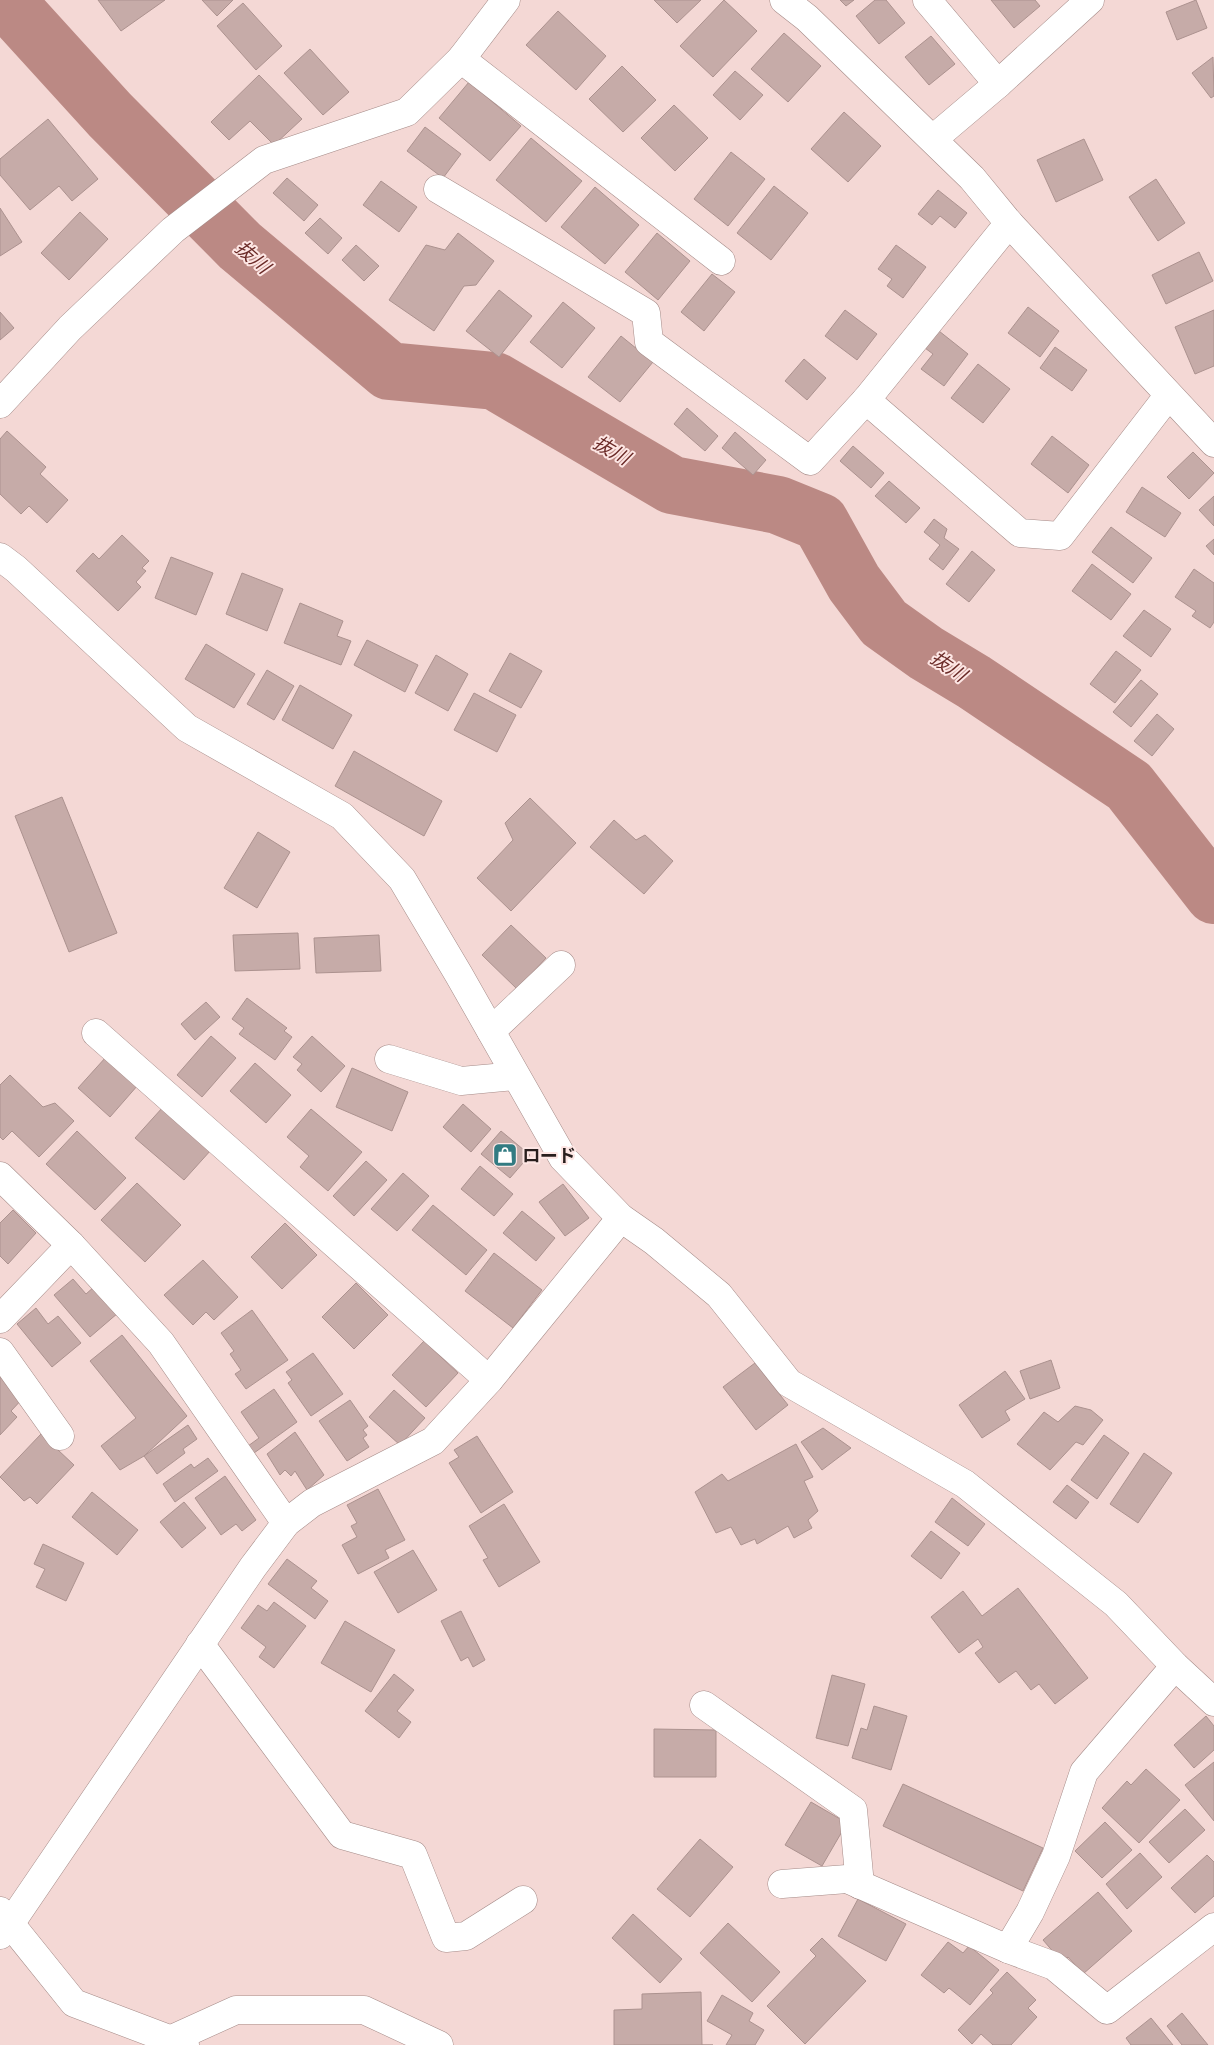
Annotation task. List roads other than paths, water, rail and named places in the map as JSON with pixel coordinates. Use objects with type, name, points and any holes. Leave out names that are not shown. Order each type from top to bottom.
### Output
[{"type":"street","points":[[0,404],[70,328],[173,230],[264,160],[407,112],[461,59],[506,0]]},
{"type":"street","points":[[784,0],[807,18],[972,178],[1010,223],[1168,396],[1214,443]]},
{"type":"street","points":[[928,0],[998,84]]},
{"type":"street","points":[[933,139],[998,84],[1090,0]]},
{"type":"street","points":[[461,59],[721,261]]},
{"type":"street","points":[[438,189],[646,313],[649,342],[810,461],[866,400],[1010,223]]},
{"type":"street","points":[[866,400],[1020,532],[1060,536],[1168,396]]},
{"type":"street","points":[[0,557],[187,728],[342,816],[402,879],[563,1158],[621,1218],[654,1241],[718,1295],[789,1383],[964,1484],[1116,1604],[1175,1666],[1214,1702]]},
{"type":"street","points":[[491,1032],[561,965]]},
{"type":"street","points":[[96,1033],[489,1380]]},
{"type":"street","points":[[389,1059],[461,1081],[515,1076]]},
{"type":"street","points":[[0,1176],[71,1245],[161,1343],[286,1523]]},
{"type":"street","points":[[439,2045],[364,2010],[236,2010],[178,2042],[74,2003],[3,1924],[253,1567],[286,1523],[312,1503],[434,1441],[489,1380],[621,1218]]},
{"type":"street","points":[[0,1319],[71,1245]]},
{"type":"street","points":[[0,1352],[60,1436]]},
{"type":"street","points":[[200,1644],[342,1835],[413,1855],[446,1938],[466,1936],[523,1900]]},
{"type":"street","points":[[1008,1948],[1030,1912],[1056,1856],[1084,1772],[1175,1666]]},
{"type":"street","points":[[704,1705],[853,1810],[860,1885]]},
{"type":"street","points":[[782,1884],[847,1879],[1054,1966],[1107,2010],[1214,1927]]},
{"type":"waterway","name":"抜川","points":[[8,0],[9,4],[110,115],[240,246],[389,371],[495,381],[672,485],[778,505],[820,522],[854,583],[884,623],[926,653],[974,682],[1129,786],[1214,895]]},
{"type":"place","name":"ロード","points":[[505,1155]]}]
